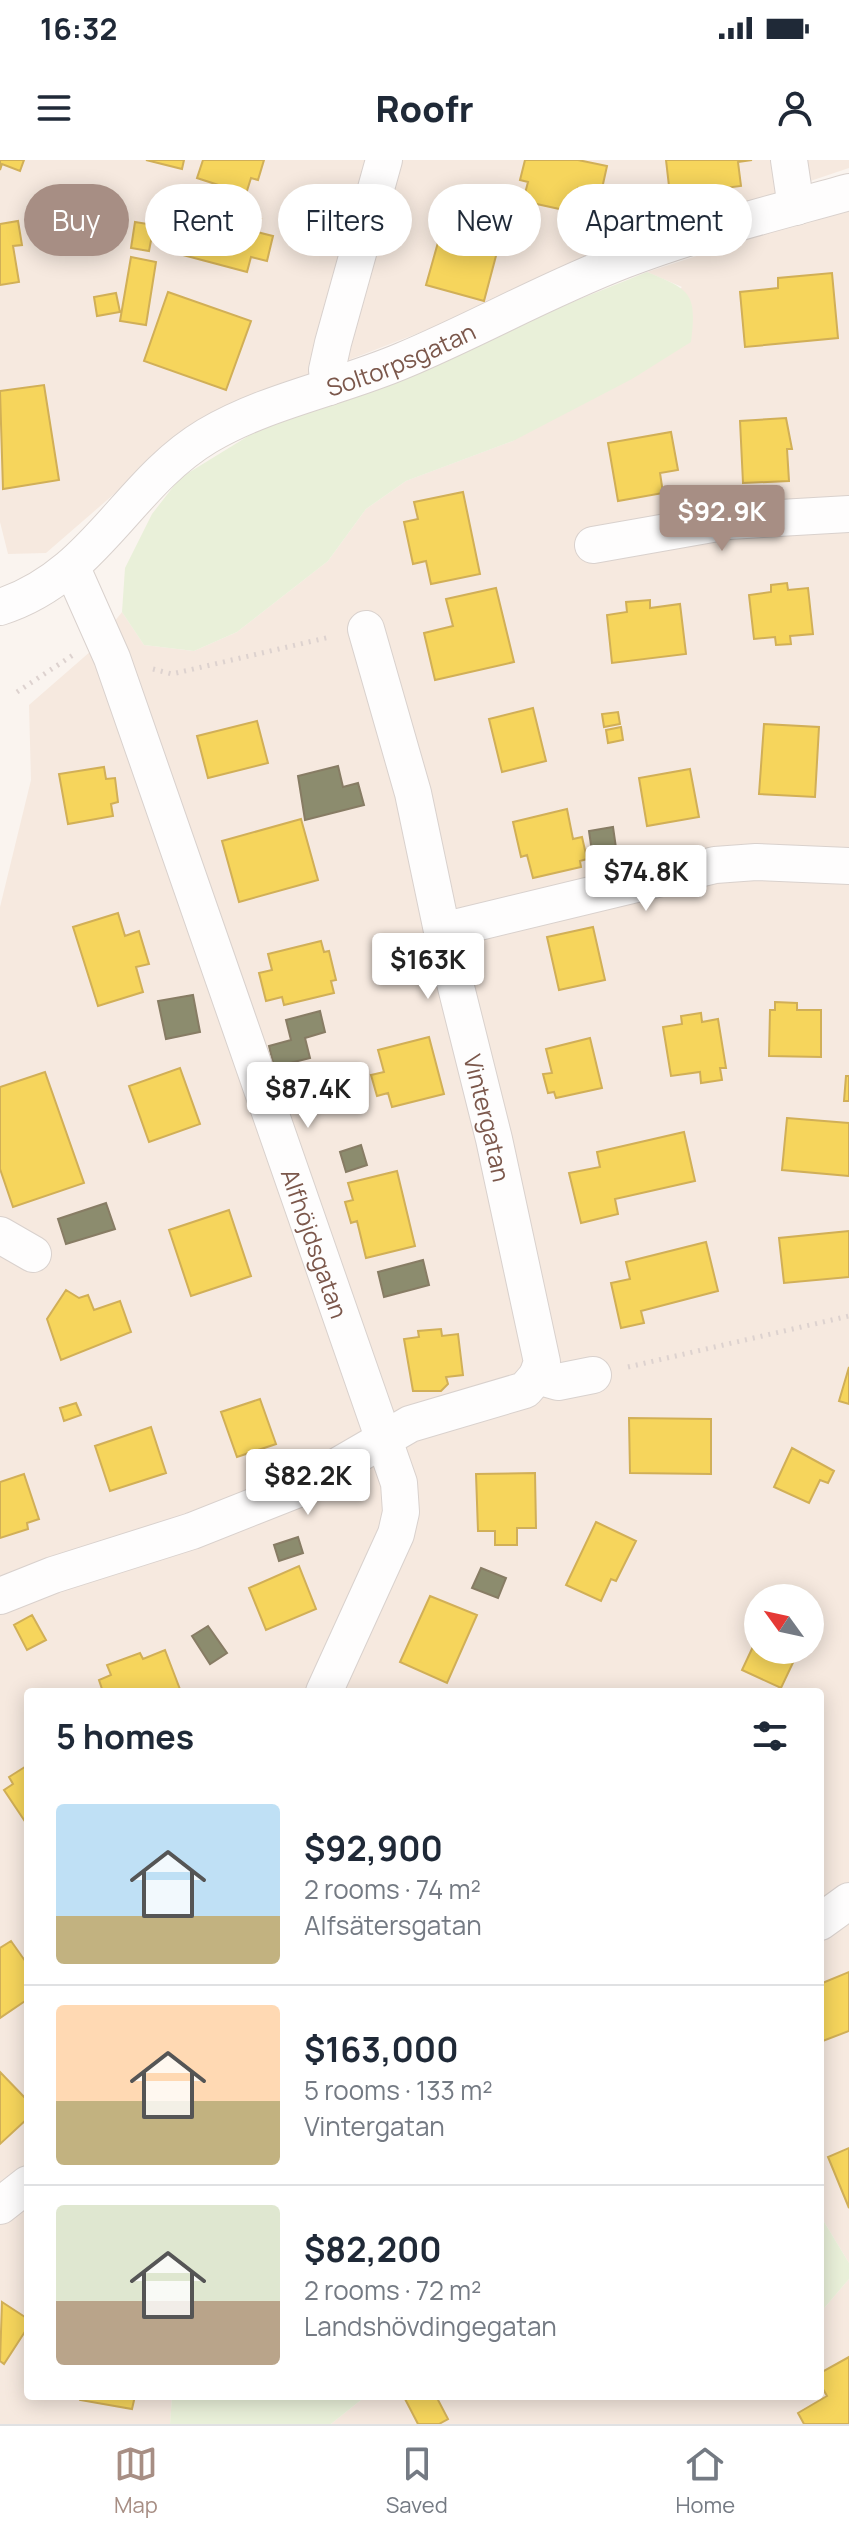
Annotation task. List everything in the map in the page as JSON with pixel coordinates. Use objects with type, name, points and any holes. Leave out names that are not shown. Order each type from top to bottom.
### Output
[{"type":"street","points":[[329,387],[327,370],[333,343],[384,160]]},
{"type":"street","points":[[789,160],[796,207]]},
{"type":"street","name":"Soltorpsgatan","points":[[0,607],[29,598],[72,568],[186,449],[245,415],[402,361],[621,261],[849,192]]},
{"type":"street","points":[[593,545],[729,521],[849,514]]},
{"type":"street","name":"Alfhöjdsgatan","points":[[72,568],[106,646],[399,1483],[401,1512],[396,1534],[326,1688]]},
{"type":"street","name":"Vintergatan","points":[[366,629],[413,793],[442,931],[526,1279],[542,1362],[537,1376]]},
{"type":"street","points":[[442,931],[715,865],[756,862],[849,866]]},
{"type":"street","points":[[0,1235],[33,1254]]},
{"type":"street","points":[[0,1596],[53,1575],[192,1531],[298,1489],[410,1424],[525,1390],[537,1376],[558,1382],[593,1375]]},
{"type":"street","points":[[824,1919],[849,1901]]},
{"type":"street","points":[[0,2206],[24,2187]]},
{"type":"path","points":[[17,692],[86,647],[106,646],[172,674],[366,629]]},
{"type":"path","points":[[593,1375],[849,1316]]},
{"type":"shaded area","points":[[0,160],[849,160],[849,168],[752,201],[752,184],[557,184],[557,256],[590,256],[499,302],[206,415],[172,438],[143,469],[46,553],[8,554],[0,522]]},
{"type":"shaded area","points":[[849,207],[849,2263],[824,2222],[824,1688],[24,1688],[24,2400],[172,2400],[170,2424],[0,2424],[0,907],[31,780],[29,705],[91,651],[122,612],[144,645],[194,651],[237,632],[328,561],[366,509],[406,481],[513,441],[682,287],[647,272],[697,256],[752,256],[752,238]]},
{"type":"shaded area","points":[[849,2279],[849,2424],[331,2424],[361,2400],[824,2400],[824,2308]]},
{"type":"green space","points":[[647,272],[688,295],[693,313],[691,342],[632,379],[513,441],[406,481],[366,509],[328,561],[237,632],[194,651],[144,645],[122,612],[125,568],[152,514],[180,478],[263,427]]},
{"type":"green space","points":[[824,2222],[849,2263],[849,2279],[824,2308]]},
{"type":"green space","points":[[172,2400],[361,2400],[331,2424],[170,2424]]},
{"type":"building: Homes","points":[[0,160],[24,160],[20,171],[2,164],[0,170]]},
{"type":"building: Homes","points":[[146,160],[184,160],[182,169]]},
{"type":"building: Homes","points":[[203,160],[264,160],[258,180],[251,178],[249,184],[215,184],[197,178]]},
{"type":"building: Homes","points":[[525,160],[578,160],[607,166],[603,184],[557,184],[557,208],[541,205],[541,184],[527,184],[520,180]]},
{"type":"building: Homes","points":[[666,160],[752,160],[738,162],[741,184],[669,184]]},
{"type":"building: Homes","points":[[18,221],[22,245],[13,246],[19,282],[0,285],[0,224]]},
{"type":"building: Homes","points":[[135,222],[145,224],[145,250],[131,248]]},
{"type":"building: Homes","points":[[262,233],[273,236],[267,261],[251,257],[247,272],[187,256],[262,256]]},
{"type":"building: Homes","points":[[434,256],[496,256],[484,301],[426,285]]},
{"type":"building: Homes","points":[[131,257],[156,262],[146,325],[120,321]]},
{"type":"building: Homes","points":[[832,273],[838,338],[745,347],[740,292],[778,288],[778,278]]},
{"type":"building: Homes","points":[[168,292],[251,321],[226,390],[144,361]]},
{"type":"building: Homes","points":[[116,293],[120,312],[97,316],[94,297]]},
{"type":"building: Homes","points":[[44,385],[59,480],[3,489],[0,391]]},
{"type":"building: Homes","points":[[786,418],[792,449],[787,449],[789,481],[743,483],[740,421]]},
{"type":"building: Homes","points":[[671,432],[678,470],[660,473],[663,493],[618,501],[608,443]]},
{"type":"building: Homes","points":[[463,492],[480,574],[431,584],[426,561],[413,564],[404,522],[418,519],[414,502]]},
{"type":"building: Homes","points":[[787,583],[788,590],[808,588],[813,634],[790,636],[791,644],[776,645],[775,637],[754,639],[749,595],[771,592],[771,585]]},
{"type":"building: Homes","points":[[496,588],[514,662],[435,680],[424,633],[453,626],[446,599]]},
{"type":"building: Homes","points":[[650,600],[650,608],[680,604],[686,654],[612,663],[607,615],[627,612],[626,602]]},
{"type":"building: Homes","points":[[533,708],[546,761],[502,772],[489,719]]},
{"type":"building: Homes","points":[[618,712],[620,724],[604,727],[602,714]]},
{"type":"building: Homes","points":[[257,721],[268,763],[208,778],[197,736]]},
{"type":"building: Homes","points":[[764,724],[819,727],[815,797],[759,794]]},
{"type":"building: Homes","points":[[621,727],[623,740],[608,743],[606,730]]},
{"type":"building: Homes","points":[[104,767],[106,779],[115,778],[118,802],[111,804],[113,816],[68,824],[59,774]]},
{"type":"building: Homes","points":[[690,769],[699,817],[647,826],[639,778]]},
{"type":"building: Homes","points":[[567,809],[573,839],[582,837],[587,859],[580,861],[581,867],[533,878],[527,855],[521,857],[513,822]]},
{"type":"building: Homes","points":[[301,819],[318,880],[239,902],[222,841]]},
{"type":"building: Homes","points":[[118,913],[125,936],[139,931],[149,964],[136,967],[143,992],[98,1006],[73,927]]},
{"type":"building: Homes","points":[[593,927],[605,980],[559,990],[547,937]]},
{"type":"building: Homes","points":[[321,941],[324,952],[329,951],[336,980],[331,981],[334,993],[284,1005],[282,997],[266,1001],[259,973],[272,970],[268,954]]},
{"type":"building: Homes","points":[[775,1002],[797,1003],[797,1010],[821,1010],[821,1057],[769,1056],[770,1010],[775,1010]]},
{"type":"building: Homes","points":[[701,1013],[702,1022],[718,1019],[726,1068],[720,1068],[722,1080],[701,1083],[700,1072],[671,1076],[663,1027],[682,1024],[681,1016]]},
{"type":"building: Homes","points":[[429,1037],[444,1094],[392,1107],[388,1093],[377,1096],[371,1075],[384,1072],[378,1050]]},
{"type":"building: Homes","points":[[590,1038],[602,1088],[556,1098],[554,1092],[548,1093],[543,1074],[552,1073],[546,1049]]},
{"type":"building: Homes","points":[[180,1068],[200,1124],[149,1142],[129,1086]]},
{"type":"building: Homes","points":[[45,1072],[84,1183],[13,1207],[0,1169],[0,1087]]},
{"type":"building: Homes","points":[[846,1076],[849,1076],[849,1101],[844,1101]]},
{"type":"building: Homes","points":[[787,1118],[849,1123],[849,1176],[782,1170]]},
{"type":"building: Homes","points":[[684,1132],[695,1181],[615,1199],[618,1214],[581,1223],[569,1173],[600,1167],[597,1152]]},
{"type":"building: Homes","points":[[397,1171],[415,1246],[366,1258],[357,1221],[351,1223],[345,1202],[353,1200],[348,1183]]},
{"type":"building: Homes","points":[[229,1210],[251,1276],[191,1296],[169,1230]]},
{"type":"building: Homes","points":[[849,1231],[849,1277],[784,1283],[779,1238]]},
{"type":"building: Homes","points":[[706,1242],[718,1291],[641,1311],[644,1323],[621,1328],[611,1283],[630,1279],[626,1262]]},
{"type":"building: Homes","points":[[66,1290],[79,1298],[88,1295],[94,1310],[120,1301],[131,1332],[61,1360],[47,1319]]},
{"type":"building: Homes","points":[[441,1329],[442,1336],[458,1334],[463,1375],[446,1377],[448,1384],[441,1391],[413,1391],[404,1339],[419,1337],[418,1331]]},
{"type":"building: Homes","points":[[849,1367],[849,1404],[839,1401]]},
{"type":"building: Homes","points":[[260,1399],[276,1444],[237,1457],[221,1412]]},
{"type":"building: Homes","points":[[76,1403],[81,1415],[64,1421],[60,1408]]},
{"type":"building: Homes","points":[[629,1418],[711,1419],[711,1474],[630,1473]]},
{"type":"building: Homes","points":[[151,1427],[166,1473],[110,1491],[95,1446]]},
{"type":"building: Homes","points":[[792,1448],[834,1471],[828,1483],[820,1480],[809,1503],[774,1487]]},
{"type":"building: Homes","points":[[535,1473],[536,1528],[517,1528],[517,1545],[495,1545],[495,1531],[478,1531],[476,1474]]},
{"type":"building: Homes","points":[[24,1474],[39,1519],[27,1523],[28,1529],[0,1538],[0,1482]]},
{"type":"building: Homes","points":[[596,1522],[636,1541],[616,1581],[611,1579],[601,1601],[566,1585]]},
{"type":"building: Homes","points":[[299,1566],[316,1609],[266,1630],[249,1588]]},
{"type":"building: Homes","points":[[430,1596],[477,1615],[447,1683],[400,1662]]},
{"type":"building: Homes","points":[[32,1615],[46,1640],[27,1650],[14,1625]]},
{"type":"building: Homes","points":[[165,1650],[179,1688],[102,1688],[99,1680],[111,1675],[107,1665],[140,1653],[143,1659]]},
{"type":"building: Homes","points":[[745,1664],[792,1664],[781,1688],[742,1670]]},
{"type":"building: Homes","points":[[24,1768],[24,1820],[4,1790],[13,1784],[9,1777]]},
{"type":"building: Homes","points":[[11,1941],[24,1959],[24,2002],[0,2018],[0,1948]]},
{"type":"building: Homes","points":[[849,1972],[849,2031],[824,2040],[824,1982]]},
{"type":"building: Homes","points":[[0,2072],[24,2097],[24,2122],[0,2144]]},
{"type":"building: Homes","points":[[849,2148],[849,2208],[828,2157]]},
{"type":"building: Homes","points":[[2,2302],[24,2316],[24,2333],[4,2364],[0,2361]]},
{"type":"building: Homes","points":[[849,2357],[849,2424],[804,2424],[798,2413],[827,2396],[824,2371]]},
{"type":"building: Homes","points":[[80,2400],[134,2400],[132,2409]]},
{"type":"building: Homes","points":[[406,2400],[438,2400],[448,2419],[439,2424],[418,2424]]},
{"type":"building: Industry","points":[[338,766],[343,787],[358,783],[364,805],[305,820],[298,776]]},
{"type":"building: Industry","points":[[613,827],[620,876],[596,880],[589,831]]},
{"type":"building: Industry","points":[[193,995],[200,1032],[166,1039],[158,1001]]},
{"type":"building: Industry","points":[[320,1011],[325,1032],[305,1038],[310,1058],[274,1067],[269,1046],[291,1040],[286,1020]]},
{"type":"building: Industry","points":[[361,1145],[367,1165],[346,1172],[340,1152]]},
{"type":"building: Industry","points":[[106,1203],[115,1229],[66,1244],[58,1219]]},
{"type":"building: Industry","points":[[423,1260],[429,1285],[384,1297],[378,1272]]},
{"type":"building: Industry","points":[[298,1537],[303,1553],[279,1561],[274,1545]]},
{"type":"building: Industry","points":[[481,1568],[506,1578],[498,1598],[472,1588]]},
{"type":"building: Industry","points":[[208,1626],[227,1653],[210,1664],[192,1636]]}]
